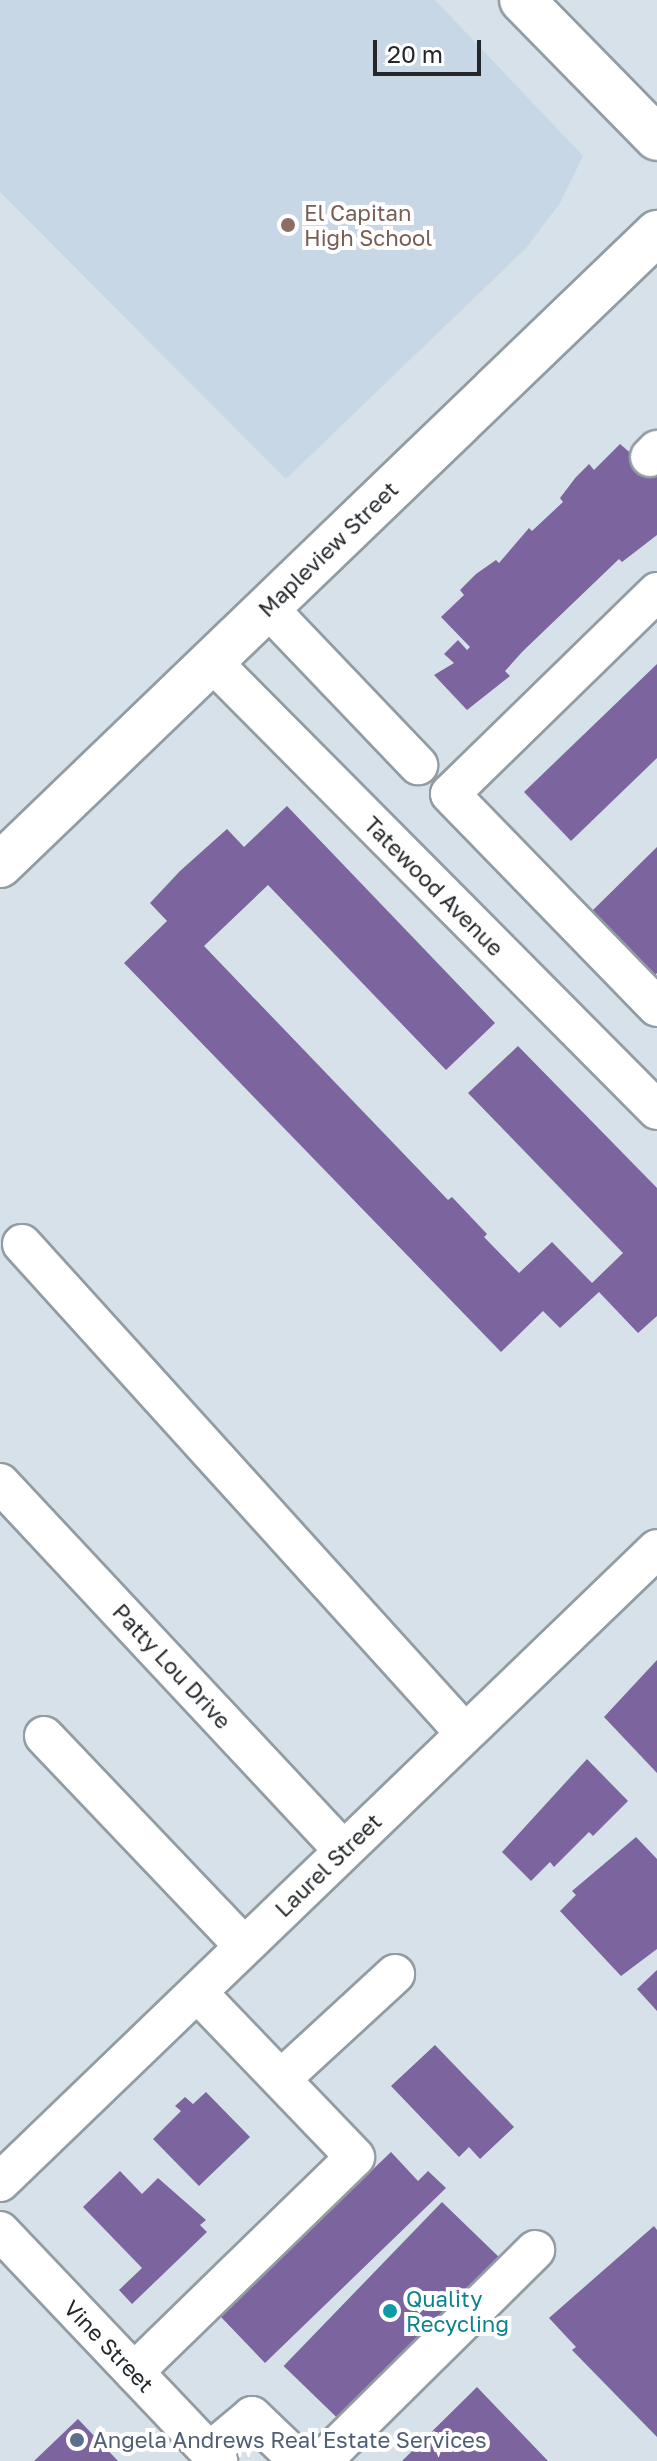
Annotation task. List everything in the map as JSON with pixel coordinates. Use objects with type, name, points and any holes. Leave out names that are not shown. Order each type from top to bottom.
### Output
[{"type":"main road","points":[[522,0],[657,138]]},
{"type":"main road","name":"Mapleview Street","points":[[0,865],[657,233]]},
{"type":"street","points":[[657,592],[450,794],[657,1007]]},
{"type":"street","points":[[267,607],[418,765]]},
{"type":"street","name":"Tatewood Avenue","points":[[211,661],[657,1110]]},
{"type":"street","points":[[22,1244],[465,1733]]},
{"type":"street","name":"Patty Lou Drive","points":[[0,1483],[343,1850]]},
{"type":"street","name":"Laurel Street","points":[[0,2182],[465,1733],[654,1558]]},
{"type":"street","points":[[44,1736],[244,1946]]},
{"type":"street","points":[[281,2079],[395,1974]]},
{"type":"street","points":[[134,2372],[355,2157],[197,1992]]},
{"type":"street","name":"Vine Street","points":[[0,2231],[214,2456]]},
{"type":"street","points":[[322,2461],[535,2250]]},
{"type":"street","points":[[214,2456],[252,2416],[299,2461]]},
{"type":"shaded area","name":"El Capitan High School","points":[[0,0],[435,0],[583,156],[560,203],[526,248],[286,479],[0,192]]},
{"type":"building","points":[[620,444],[657,476],[657,535],[622,562],[619,559],[522,652],[505,671],[510,676],[467,710],[434,675],[454,663],[444,654],[458,640],[467,650],[470,647],[441,617],[464,595],[460,590],[476,574],[496,560],[499,563],[529,528],[532,531],[563,502],[560,498],[589,464],[594,470]]},
{"type":"building","points":[[657,664],[657,758],[571,841],[524,792]]},
{"type":"building","points":[[287,806],[495,1023],[446,1070],[268,885],[204,946],[448,1200],[452,1197],[487,1234],[484,1237],[519,1273],[552,1242],[592,1283],[623,1253],[468,1093],[518,1046],[657,1188],[657,1316],[638,1333],[599,1292],[560,1328],[543,1311],[501,1352],[124,963],[167,921],[150,903],[180,871],[227,829],[244,847]]},
{"type":"building","points":[[657,847],[657,973],[653,977],[590,913]]},
{"type":"building","points":[[657,1660],[657,1773],[604,1717]]},
{"type":"building","points":[[587,1759],[628,1801],[593,1836],[589,1832],[554,1867],[550,1862],[531,1881],[502,1852]]},
{"type":"building","points":[[636,1837],[657,1859],[657,1949],[621,1976],[560,1911],[576,1895],[572,1891]]},
{"type":"building","points":[[657,1970],[657,2011],[637,1989]]},
{"type":"building","points":[[435,2045],[514,2127],[480,2159],[469,2147],[459,2157],[391,2086]]},
{"type":"building","points":[[206,2092],[250,2137],[199,2186],[153,2139],[181,2111],[175,2106],[185,2097],[193,2104]]},
{"type":"building","points":[[391,2152],[418,2181],[428,2171],[446,2188],[265,2363],[220,2316]]},
{"type":"building","points":[[120,2171],[142,2194],[158,2178],[206,2220],[200,2225],[207,2232],[132,2304],[119,2290],[142,2268],[83,2207]]},
{"type":"building","name":"Quality Recycling","points":[[442,2202],[502,2260],[343,2424],[284,2366]]},
{"type":"building","points":[[654,2226],[657,2230],[657,2437],[572,2350],[576,2347],[549,2318]]},
{"type":"building","points":[[477,2387],[548,2461],[402,2461]]},
{"type":"building","name":"Angela Andrews Real Estate Services","points":[[78,2419],[118,2461],[34,2461]]},
{"type":"place","name":"El Capitan High School","points":[[288,225]]},
{"type":"place","name":"Quality Recycling","points":[[390,2311]]},
{"type":"place","name":"Angela Andrews Real Estate Services","points":[[77,2440]]}]
